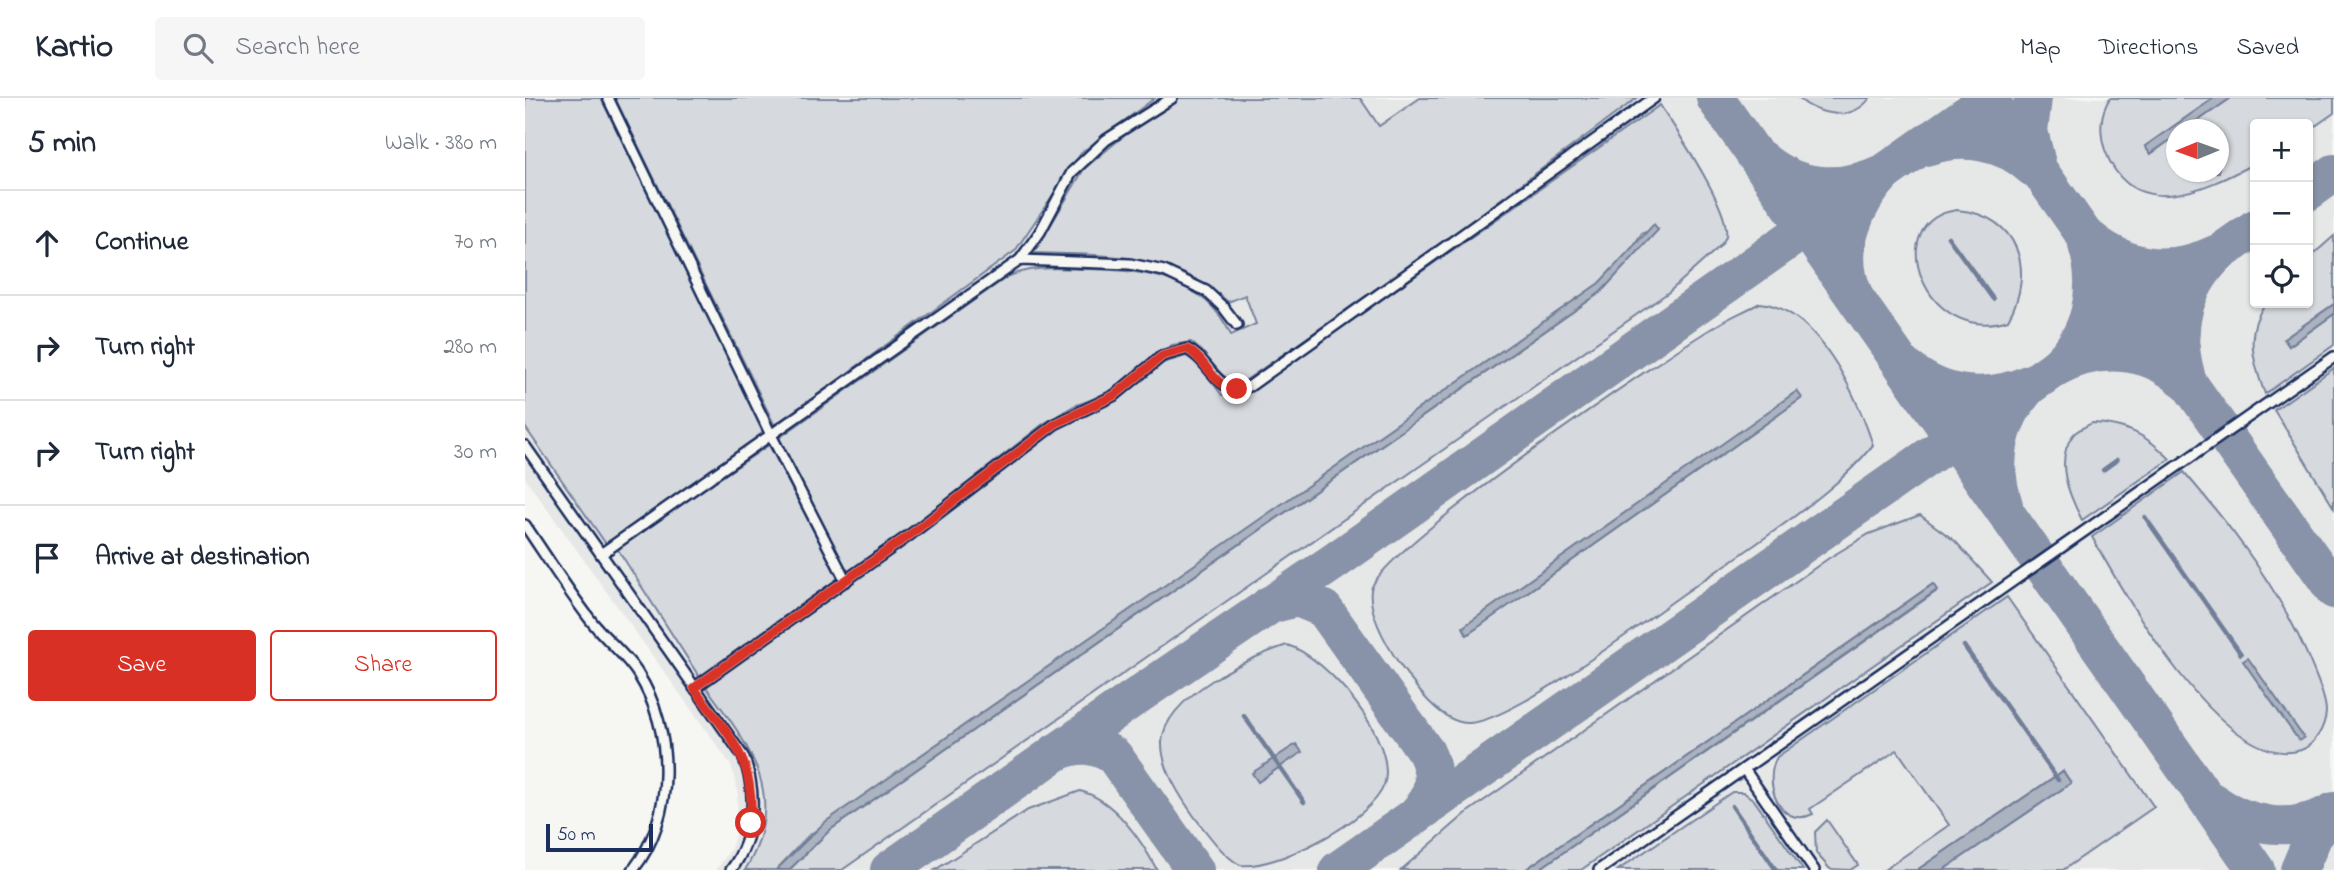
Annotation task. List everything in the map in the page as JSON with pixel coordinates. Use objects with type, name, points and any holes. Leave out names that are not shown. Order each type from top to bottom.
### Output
[{"type":"lane","points":[[608,98],[771,436],[846,581]]},
{"type":"lane","points":[[601,554],[1020,260],[1040,232],[1072,172],[1106,140],[1172,98]]},
{"type":"lane","points":[[694,688],[846,581],[1055,424],[1115,395],[1145,368],[1170,352],[1187,349],[1195,353],[1224,387],[1237,389],[1250,386],[1654,98]]},
{"type":"lane","points":[[1020,260],[1129,264],[1164,271],[1206,291],[1224,307],[1237,325]]},
{"type":"lane","points":[[1599,870],[2334,357]]},
{"type":"lane","points":[[525,446],[743,756],[750,778],[751,823],[744,849],[731,870]]},
{"type":"lane","points":[[525,525],[588,617],[636,670],[659,720],[665,759],[661,805],[652,837],[633,870]]},
{"type":"lane","points":[[1744,769],[1814,870]]},
{"type":"shaded area","points":[[525,98],[2334,98],[2334,870],[716,870],[731,849],[736,831],[738,791],[731,765],[525,478]]},
{"type":"shaded area","points":[[525,98],[601,98],[764,432],[606,544],[525,427]]},
{"type":"shaded area","points":[[615,98],[1155,98],[1082,152],[1015,251],[775,426]]},
{"type":"shaded area","points":[[1177,98],[1360,98],[1379,126],[1420,98],[1637,98],[1415,263],[1246,380],[1237,381],[1222,375],[1191,342],[1172,345],[1108,394],[1074,406],[1043,424],[908,530],[849,572],[844,570],[779,438],[1007,277],[1034,269],[1053,268],[1104,269],[1148,274],[1187,288],[1204,299],[1219,315],[1231,335],[1256,324],[1245,295],[1228,302],[1184,274],[1160,265],[1111,256],[1034,253],[1084,169],[1151,113]]},
{"type":"shaded area","points":[[1798,98],[1870,98],[1854,111],[1835,114],[1816,109]]},
{"type":"shaded area","points":[[2110,98],[2214,98],[2184,119],[2166,119],[2166,132],[2145,147],[2151,154],[2166,143],[2166,182],[2216,182],[2193,191],[2171,195],[2151,194],[2133,187],[2117,173],[2105,150],[2101,123]]},
{"type":"shaded area","points":[[2214,98],[2231,98],[2201,119],[2184,119]]},
{"type":"shaded area","points":[[2231,98],[2334,98],[2334,113],[2313,128],[2313,119],[2250,119],[2250,166],[2229,176],[2229,119],[2201,119]]},
{"type":"shaded area","points":[[1660,105],[1711,189],[1720,208],[1726,236],[1720,246],[1669,292],[842,870],[789,870],[830,830],[1601,292],[1657,230],[1642,233],[1624,260],[1598,285],[808,836],[776,870],[745,870],[758,844],[764,819],[764,795],[749,751],[706,687],[913,538],[1037,442],[1076,416],[1121,397],[1156,365],[1186,356],[1199,365],[1222,395],[1245,395]]},
{"type":"shaded area","points":[[2166,131],[2166,143],[2150,154],[2145,146]]},
{"type":"shaded area","points":[[1957,210],[1978,214],[1995,222],[2008,234],[2016,248],[2021,265],[2021,283],[2008,320],[1979,323],[1954,316],[1935,300],[1922,279],[1917,256],[1920,235],[1933,219]]},
{"type":"shaded area","points":[[1654,224],[1658,230],[1601,292],[830,830],[789,870],[776,870],[825,822],[1599,283]]},
{"type":"shaded area","points":[[2334,236],[2334,304],[2284,339],[2289,346],[2334,314],[2334,345],[2265,394],[2254,359],[2255,325],[2263,308],[2313,308],[2313,255]]},
{"type":"shaded area","points":[[1760,303],[1781,309],[1800,321],[1833,358],[1857,403],[1873,445],[1828,490],[1793,518],[1545,689],[1515,707],[1469,723],[1459,722],[1439,711],[1400,665],[1376,620],[1371,590],[1386,568],[1471,496],[1589,410],[1690,342]],"holes":[[[1802,398],[1468,634],[1467,634]]]},
{"type":"shaded area","points":[[2334,304],[2334,314],[2289,346],[2284,339]]},
{"type":"shaded area","points":[[2334,368],[2334,508],[2274,410]]},
{"type":"shaded area","points":[[1797,391],[1802,398],[1467,635],[1463,627]]},
{"type":"shaded area","points":[[2092,423],[2135,432],[2153,443],[2170,459],[2082,520],[2065,478],[2065,456],[2073,435]]},
{"type":"shaded area","points":[[769,445],[839,578],[700,678],[617,548]]},
{"type":"shaded area","points":[[2184,472],[2258,566],[2289,617],[2314,671],[2326,712],[2315,740],[2306,748],[2271,750],[2241,735],[2210,708],[2180,674],[2152,635],[2092,537]]},
{"type":"shaded area","points":[[1920,515],[1955,541],[1992,582],[1581,870],[1538,870],[1937,591],[1933,584],[1525,870],[1401,870],[1469,811],[1829,558],[1869,534]]},
{"type":"shaded area","points":[[1933,584],[1937,590],[1538,870],[1525,870]]},
{"type":"shaded area","points":[[2007,597],[2154,807],[2063,870],[1943,870],[2071,783],[2063,771],[1917,870],[1884,870],[1949,825],[1897,750],[1810,809],[1813,814],[1791,816],[1783,810],[1773,791],[1773,768],[1777,757]]},
{"type":"shaded area","points":[[1287,645],[1321,665],[1356,703],[1381,746],[1386,767],[1384,785],[1376,799],[1361,813],[1321,840],[1276,860],[1240,865],[1216,844],[1184,802],[1168,772],[1162,742],[1167,725],[1193,694],[1232,669]]},
{"type":"shaded area","points":[[2248,658],[2304,738],[2299,741],[2243,661]]},
{"type":"shaded area","points":[[1296,744],[1302,752],[1258,782],[1252,773]]},
{"type":"shaded area","points":[[2063,771],[2071,783],[1943,870],[1917,870]]},
{"type":"shaded area","points":[[1080,791],[1104,803],[1126,823],[1157,870],[935,870],[1028,810]]},
{"type":"shaded area","points":[[1732,792],[1743,792],[1754,800],[1803,870],[1618,870]]},
{"type":"shaded area","points":[[1827,820],[1858,865],[1850,870],[1830,869],[1816,853],[1815,832]]},
{"type":"waterway","points":[[1948,237],[1993,299]]},
{"type":"waterway","points":[[2103,470],[2117,460]]},
{"type":"waterway","points":[[2145,517],[2241,654]]},
{"type":"waterway","points":[[1964,646],[2058,780]]},
{"type":"waterway","points":[[1244,716],[1304,802]]},
{"type":"waterway","points":[[1732,806],[1776,870]]},
{"type":"taxiway","points":[[1715,98],[2256,870]]},
{"type":"taxiway","points":[[1988,98],[2334,590]]},
{"type":"taxiway","points":[[889,870],[1335,561],[1990,98]]},
{"type":"taxiway","points":[[2033,98],[2029,131],[2037,164]]},
{"type":"taxiway","points":[[1926,147],[1954,141],[1982,142],[2009,151],[2033,168]]},
{"type":"taxiway","points":[[1761,159],[1790,177],[1821,185],[1853,183],[1885,172],[1865,198],[1851,228],[1846,259],[1853,292]]},
{"type":"taxiway","points":[[2313,188],[2334,173]]},
{"type":"taxiway","points":[[1338,870],[2250,232]]},
{"type":"taxiway","points":[[2090,239],[2120,258],[2152,266],[2185,264],[2218,253],[2196,280],[2184,310],[2181,341],[2186,375]]},
{"type":"taxiway","points":[[2087,245],[2093,278],[2090,311],[2077,342],[2055,368],[2087,355],[2120,353],[2152,360],[2182,378]]},
{"type":"taxiway","points":[[1908,369],[1937,386],[1968,394],[2001,393],[2033,382],[2012,409],[2000,439],[1997,472],[2004,505]]},
{"type":"taxiway","points":[[1269,605],[1297,598],[1324,609],[1426,752],[1432,770],[1432,786],[1430,794],[1415,816]]},
{"type":"taxiway","points":[[1056,752],[1086,746],[1114,756],[1195,870]]},
{"type":"taxiway","points":[[2210,800],[2239,816],[2270,825],[2302,823],[2334,811]]},
{"type":"taxiway","points":[[2299,870],[2314,835],[2334,813]]},
{"type":"route","points":[[751,823],[752,793],[743,756],[694,688],[911,534],[1035,438],[1076,412],[1115,395],[1162,356],[1187,349],[1199,357],[1219,383],[1224,387],[1237,389]]}]
